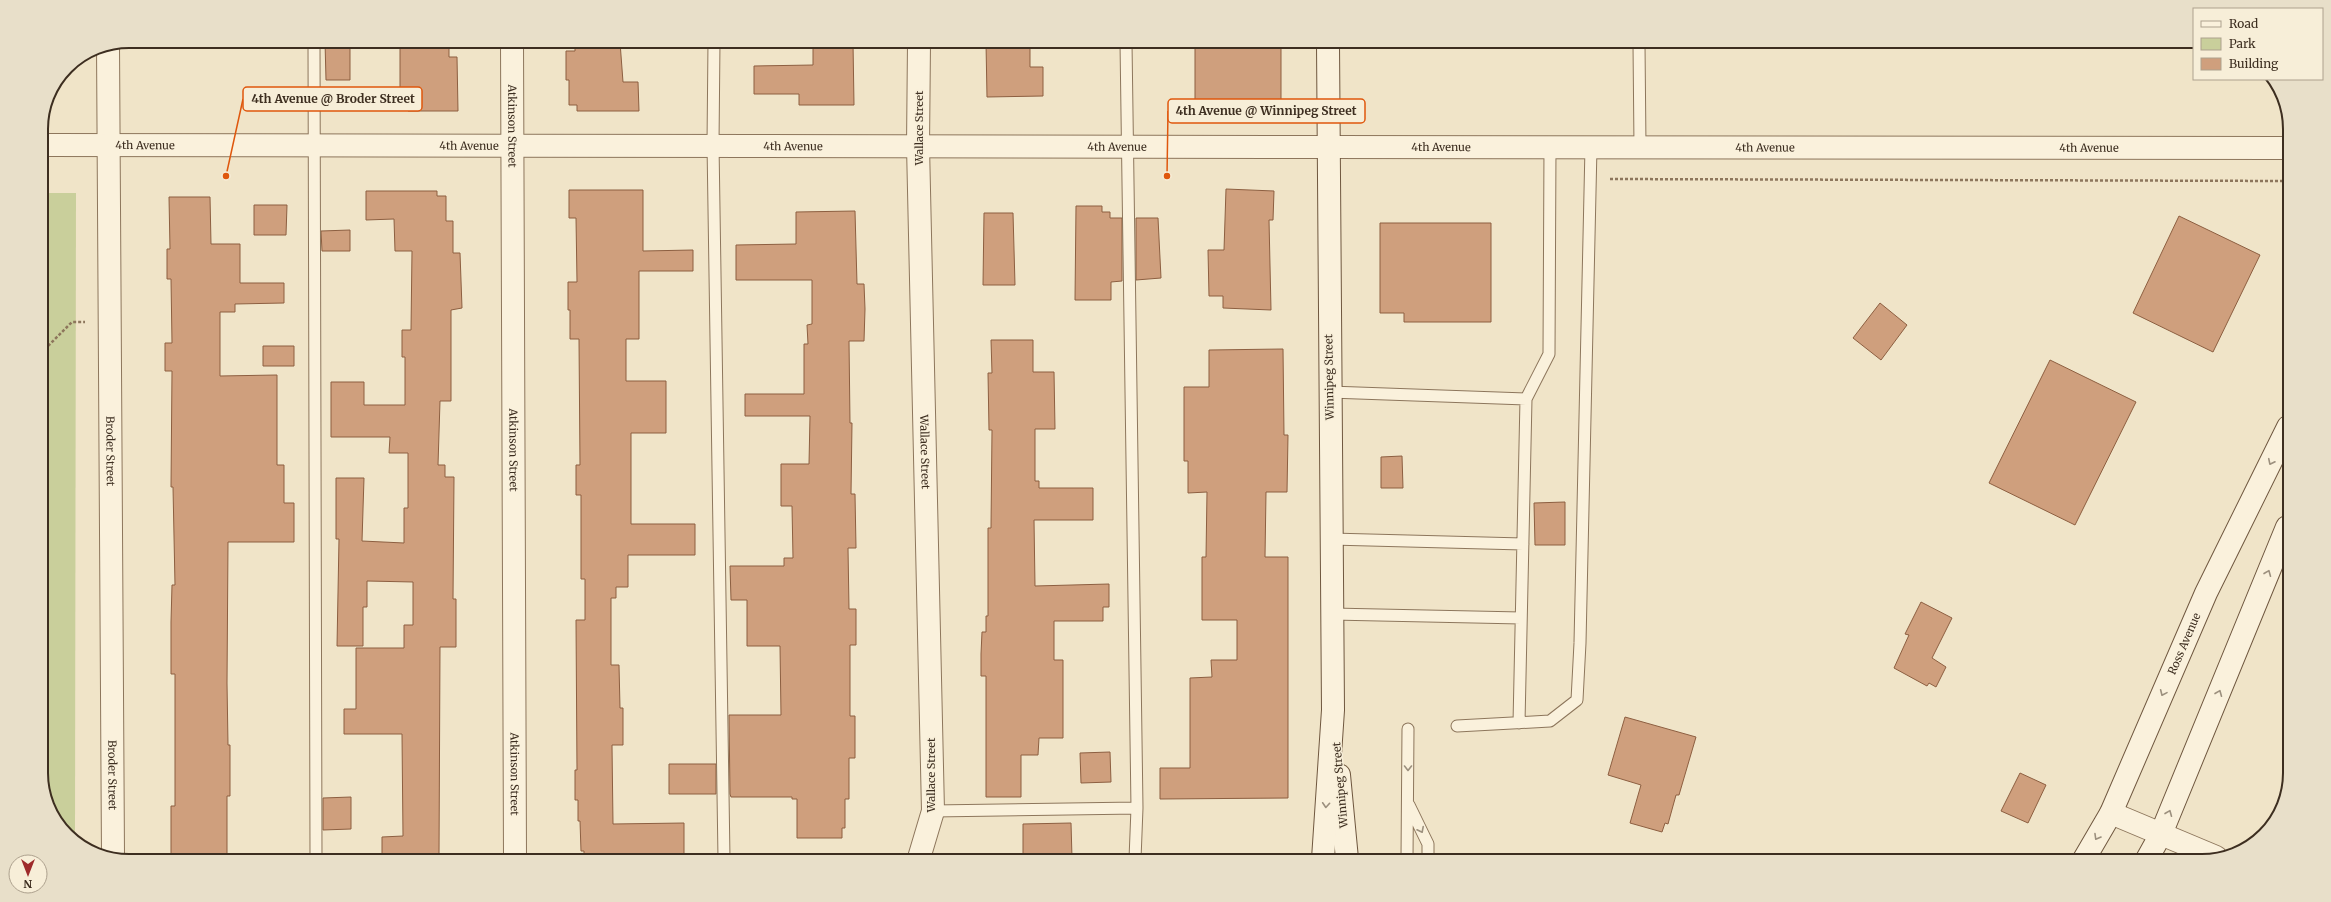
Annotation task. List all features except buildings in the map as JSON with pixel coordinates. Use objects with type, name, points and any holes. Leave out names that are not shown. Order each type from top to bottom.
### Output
[{"type":"street","name":"Atkinson Street","points":[[512,48],[515,854]]},
{"type":"street","name":"Wallace Street","points":[[919,48],[918,146],[933,811],[920,854]]},
{"type":"street","name":"Winnipeg Street","points":[[1323,854],[1333,710],[1327,147],[1328,48]]},
{"type":"street","name":"Broder Street","points":[[108,51],[110,145],[109,322],[113,852]]},
{"type":"street","name":"4th Avenue","points":[[48,145],[713,144],[918,146],[1127,145],[1327,147],[2283,148]]},
{"type":"street","name":"Ross Avenue","points":[[2087,854],[2110,813],[2206,593],[2283,437]]},
{"type":"street","points":[[2150,854],[2161,834],[2283,538]]},
{"type":"street","name":"Winnipeg Street","points":[[1333,710],[1347,854]]},
{"type":"street","points":[[2110,813],[2208,853]]},
{"type":"lane","points":[[314,48],[316,854]]},
{"type":"lane","points":[[714,48],[713,144],[724,854]]},
{"type":"lane","points":[[1126,48],[1137,808],[1135,854]]},
{"type":"lane","points":[[1639,48],[1640,147]]},
{"type":"lane","points":[[1519,723],[1526,399],[1549,354],[1550,147]]},
{"type":"lane","points":[[1457,726],[1550,721],[1577,700],[1591,147]]},
{"type":"lane","points":[[1330,392],[1526,399]]},
{"type":"lane","points":[[1331,539],[1523,544]]},
{"type":"lane","points":[[1332,614],[1521,618]]},
{"type":"lane","points":[[1407,854],[1408,729]]},
{"type":"lane","points":[[1408,802],[1428,844],[1428,854]]},
{"type":"lane","points":[[933,811],[1137,808]]},
{"type":"path","points":[[1591,179],[2283,181]]},
{"type":"path","points":[[48,346],[72,322],[109,322]]},
{"type":"green space","points":[[48,193],[76,193],[75,833],[59,814],[54,804],[48,779]]},
{"type":"place","name":"4th Avenue @ Broder Street","points":[[226,176]]},
{"type":"place","name":"4th Avenue @ Winnipeg Street","points":[[1167,176]]}]
